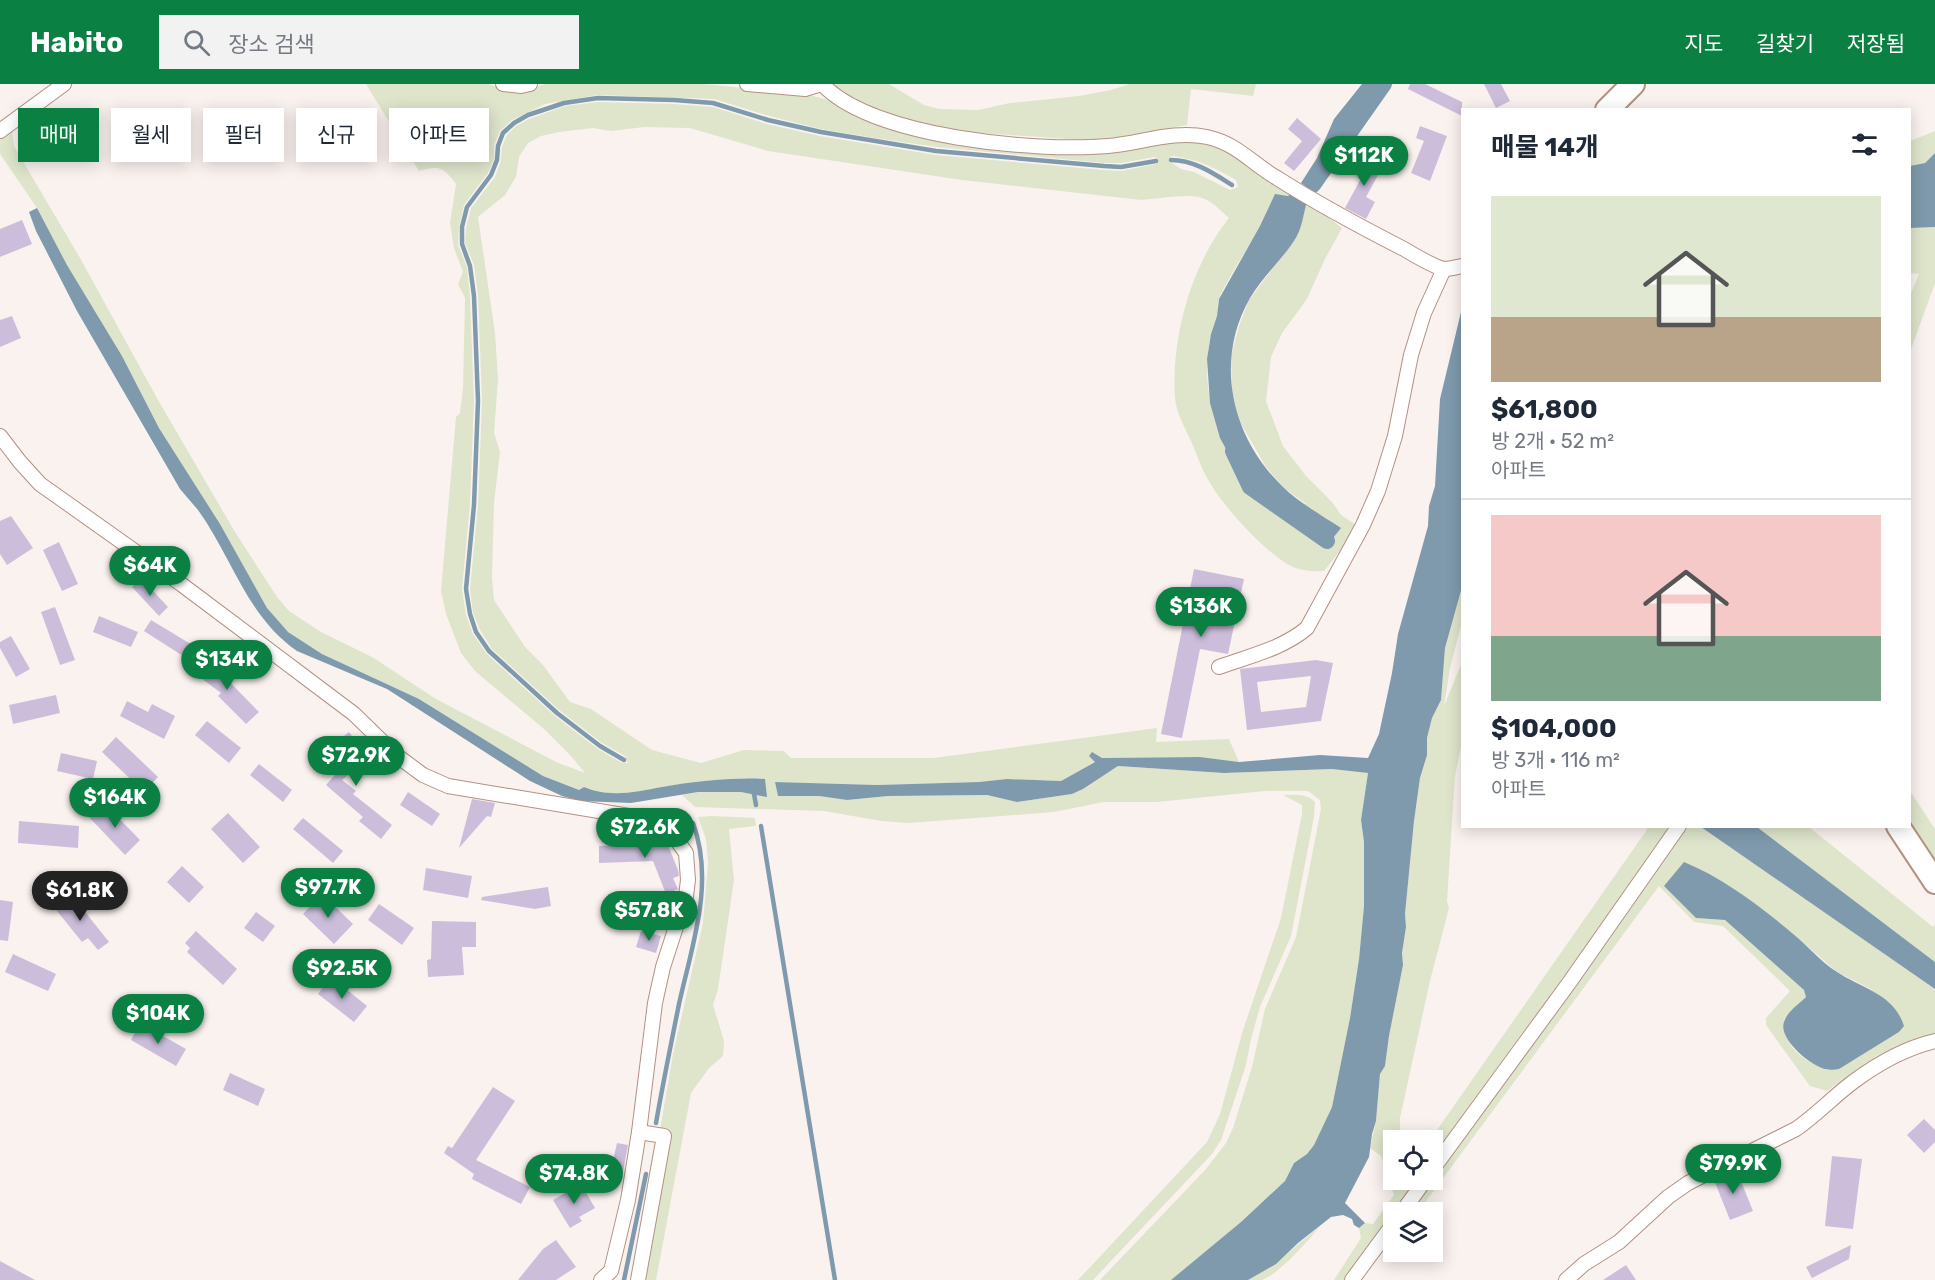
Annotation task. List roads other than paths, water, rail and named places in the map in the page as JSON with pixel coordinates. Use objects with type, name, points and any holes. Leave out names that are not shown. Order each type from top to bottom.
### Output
[{"type":"main road","points":[[1609,108],[1633,84]]},
{"type":"main road","points":[[1899,828],[1935,882]]},
{"type":"street","points":[[0,131],[64,84]]},
{"type":"street","points":[[503,84],[521,86],[530,84]]},
{"type":"street","points":[[747,84],[805,89],[821,84],[853,107],[890,122],[941,134],[1017,145],[1066,148],[1110,146],[1176,135],[1207,137],[1233,146],[1275,177],[1359,226],[1444,269],[1461,266]]},
{"type":"street","points":[[1219,668],[1279,646],[1294,639],[1307,628],[1363,525],[1378,491],[1395,436],[1411,355],[1424,313],[1444,269]]},
{"type":"street","points":[[0,436],[40,484],[182,584],[354,714],[396,755],[423,775],[448,786],[628,814],[657,824],[670,831],[680,842],[686,853],[688,879],[686,896],[663,967],[656,1003],[628,1200],[611,1271],[601,1280]]},
{"type":"street","points":[[1443,1155],[1569,983],[1678,828]]},
{"type":"street","points":[[1566,1280],[1584,1264],[1618,1242],[1668,1197],[1688,1183],[1796,1129],[1812,1119],[1853,1082],[1874,1067],[1901,1053],[1935,1041]]},
{"type":"street","points":[[638,1280],[664,1136],[639,1132]]},
{"type":"street","points":[[1352,1280],[1383,1238]]},
{"type":"water","points":[[1362,84],[1378,84],[1368,107],[1356,120],[1335,151],[1312,191],[1301,183],[1317,158],[1334,119]]},
{"type":"water","points":[[1935,153],[1935,227],[1911,228],[1911,166],[1925,163]]},
{"type":"water","points":[[1291,193],[1307,201],[1302,224],[1292,244],[1250,298],[1239,322],[1233,347],[1231,372],[1233,397],[1250,444],[1265,466],[1295,497],[1341,528],[1333,538],[1322,530],[1317,535],[1309,532],[1271,503],[1232,460],[1220,438],[1210,403],[1207,359],[1219,299],[1260,226],[1275,194],[1288,196]]},
{"type":"water","points":[[37,208],[67,265],[122,356],[159,428],[220,524],[267,608],[288,632],[322,654],[419,699],[543,776],[579,790],[584,787],[603,792],[623,793],[701,781],[765,779],[767,797],[741,792],[698,792],[631,803],[581,801],[562,796],[530,781],[387,689],[297,651],[265,621],[210,528],[180,489],[77,311],[36,231],[29,212]]},
{"type":"water","points":[[1461,312],[1461,591],[1445,648],[1441,700],[1432,718],[1427,738],[1427,755],[1420,778],[1405,914],[1403,965],[1385,1066],[1380,1074],[1376,1121],[1369,1157],[1345,1203],[1365,1223],[1359,1228],[1354,1225],[1352,1219],[1343,1215],[1331,1217],[1276,1264],[1248,1280],[1171,1280],[1241,1222],[1285,1181],[1294,1163],[1307,1154],[1314,1145],[1332,1107],[1359,959],[1364,906],[1364,842],[1361,820],[1368,773],[1332,769],[1224,773],[1118,766],[1072,794],[1017,802],[987,795],[888,796],[847,800],[819,796],[778,796],[775,782],[877,785],[1007,779],[1061,781],[1095,762],[1089,756],[1092,752],[1102,758],[1200,757],[1239,762],[1320,755],[1368,758],[1379,734],[1398,634],[1428,526],[1429,506],[1435,486],[1440,399]]},
{"type":"water","points":[[1702,828],[1758,828],[1935,962],[1935,989]]},
{"type":"water","points":[[1684,862],[1741,893],[1798,938],[1831,968],[1877,993],[1893,1006],[1904,1026],[1899,1032],[1839,1069],[1819,1067],[1804,1057],[1790,1043],[1783,1029],[1787,1015],[1806,997],[1804,990],[1725,920],[1696,918],[1664,886]]},
{"type":"waterway","points":[[1313,185],[1384,84]]},
{"type":"waterway","points":[[624,760],[600,746],[557,713],[489,651],[476,632],[470,614],[466,589],[474,505],[478,401],[474,296],[470,266],[462,244],[462,227],[467,207],[491,175],[503,133],[528,115],[564,103],[598,98],[674,100],[713,103],[768,120],[821,132],[936,151],[1121,167],[1156,161]]},
{"type":"waterway","points":[[1171,160],[1188,162],[1232,185]]},
{"type":"waterway","points":[[1233,451],[1250,487],[1327,541]]},
{"type":"waterway","points":[[754,794],[756,805]]},
{"type":"waterway","points":[[656,1123],[679,1004],[695,937],[702,891],[702,868],[693,823]]},
{"type":"waterway","points":[[761,826],[835,1280]]},
{"type":"waterway","points":[[624,1280],[646,1174]]}]
